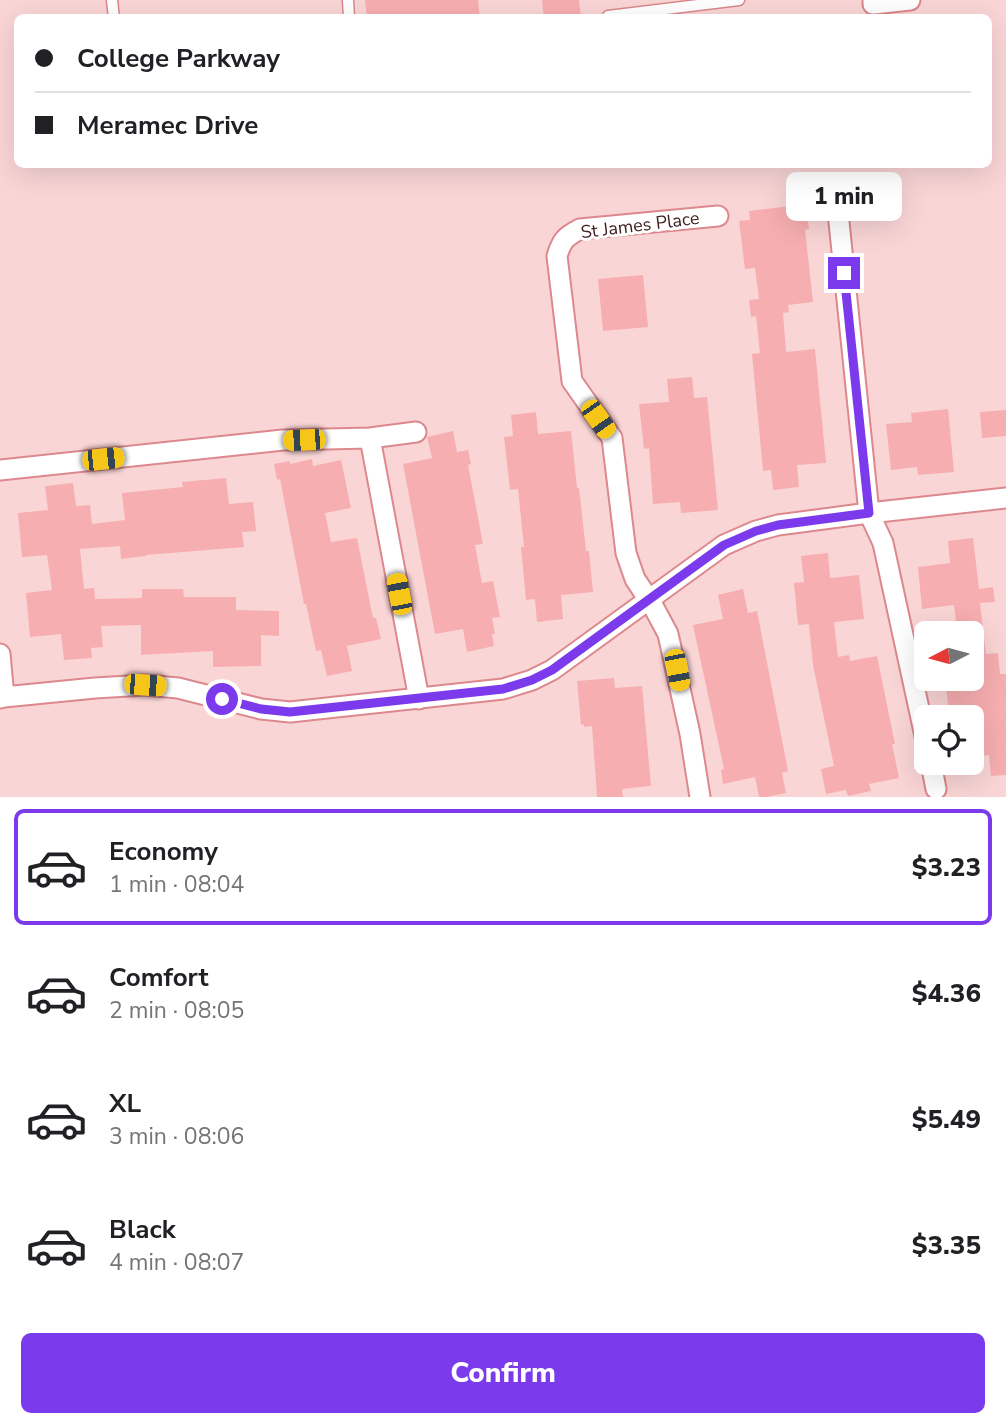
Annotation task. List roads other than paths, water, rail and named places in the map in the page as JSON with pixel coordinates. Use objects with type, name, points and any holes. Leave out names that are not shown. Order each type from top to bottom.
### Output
[{"type":"street","points":[[873,0],[873,4],[910,0]]},
{"type":"street","points":[[836,193],[869,513],[883,544],[918,705]]},
{"type":"street","name":"St James Place","points":[[699,797],[690,734],[668,634],[635,579],[626,553],[612,438],[572,381],[557,256],[566,237],[580,229],[718,216]]},
{"type":"street","points":[[0,470],[283,440],[370,438],[416,432]]},
{"type":"street","points":[[370,438],[419,699]]},
{"type":"street","points":[[1,663],[2,698],[145,685],[178,688],[261,709],[290,712],[503,689],[552,670],[724,545],[756,531],[778,525],[1006,498]]},
{"type":"street","points":[[933,775],[936,789]]},
{"type":"lane","points":[[624,14],[739,0]]}]
